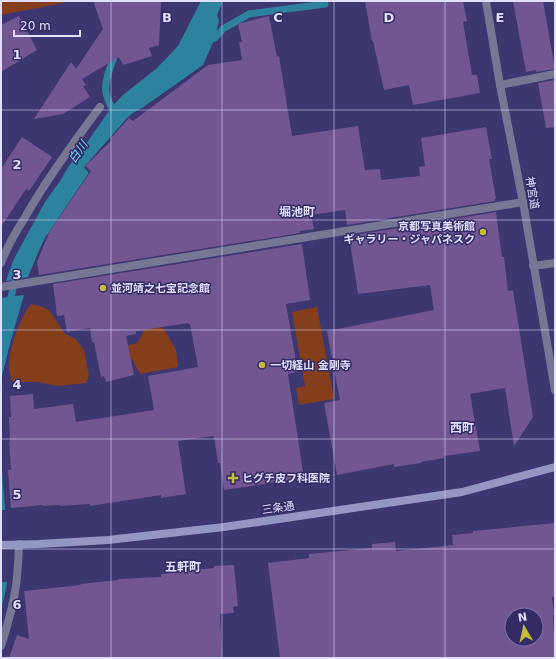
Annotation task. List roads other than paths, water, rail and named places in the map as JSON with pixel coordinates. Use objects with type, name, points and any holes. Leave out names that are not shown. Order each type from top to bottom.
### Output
[{"type":"main road","name":"三条通","points":[[5,545],[108,540],[240,524],[462,492],[555,467]]},
{"type":"street","name":"神宮道","points":[[486,1],[500,85],[523,202],[555,390]]},
{"type":"street","points":[[500,85],[555,74]]},
{"type":"street","points":[[1,263],[7,248],[37,196],[70,146],[100,107]]},
{"type":"street","points":[[1,287],[523,202]]},
{"type":"street","points":[[533,266],[555,263]]},
{"type":"street","points":[[1,646],[9,621],[14,597],[19,544]]},
{"type":"water","points":[[201,1],[223,1],[217,15],[219,21],[215,38],[203,65],[128,117],[84,167],[88,174],[45,238],[28,277],[6,281],[13,261],[45,202],[69,166],[111,108],[123,95],[157,68],[178,46]]},
{"type":"water","points":[[24,295],[9,347],[1,381],[1,298]]},
{"type":"water","points":[[1,458],[5,509],[7,583],[1,609]]},
{"type":"waterway","points":[[206,41],[215,38],[223,29],[249,14],[325,4]]},
{"type":"waterway","points":[[116,52],[106,82],[106,92],[107,98],[116,116]]},
{"type":"waterway","name":"白川","points":[[9,305],[19,271]]},
{"type":"place","name":"京都写真美術館 ギャラリー・ジャパネスク","points":[[483,232]]},
{"type":"place","name":"並河靖之七宝記念館","points":[[103,288]]},
{"type":"place","name":"一切経山 金剛寺","points":[[262,365]]},
{"type":"place","name":"ヒグチ皮フ科医院","points":[[233,478]]},
{"type":"district","name":"堀池町","points":[[297,212]]},
{"type":"district","name":"西町","points":[[462,428]]},
{"type":"district","name":"五軒町","points":[[183,567]]}]
